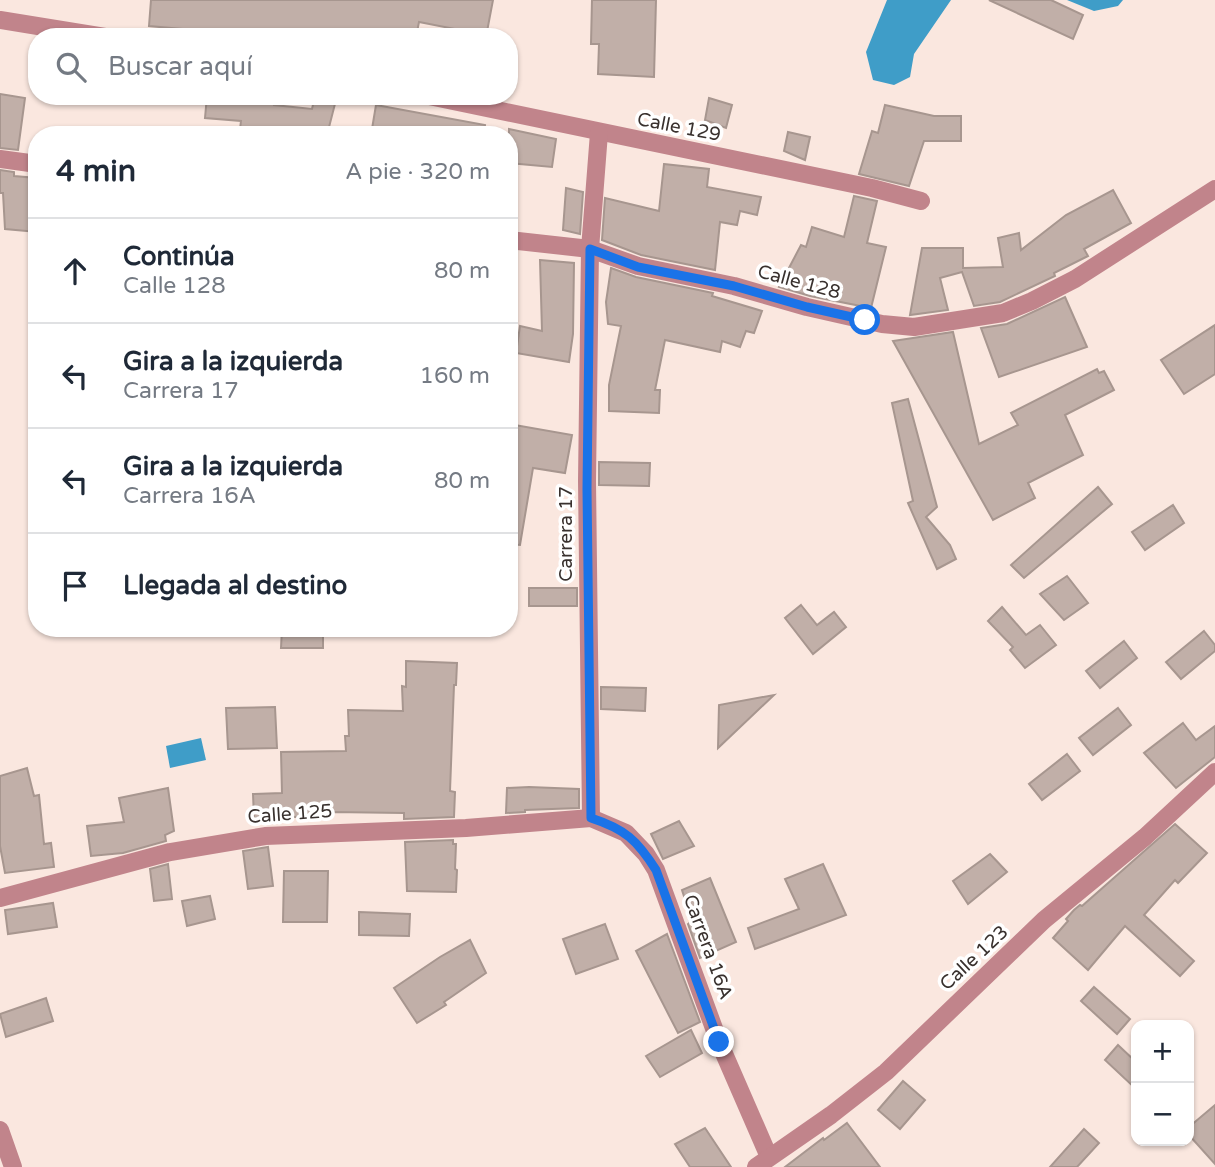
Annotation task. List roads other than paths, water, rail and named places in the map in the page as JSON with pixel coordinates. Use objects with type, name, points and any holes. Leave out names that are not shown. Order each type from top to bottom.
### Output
[{"type":"street","points":[[0,20],[49,28]]},
{"type":"street","name":"Calle 129","points":[[470,105],[873,188],[920,201]]},
{"type":"street","name":"Carrera 17","points":[[591,818],[587,489],[590,249],[599,133]]},
{"type":"street","points":[[0,159],[28,163]]},
{"type":"street","name":"Calle 128","points":[[518,241],[590,249],[638,267],[734,286],[807,307],[883,324],[926,326],[1003,313],[1032,302],[1083,274],[1215,189]]},
{"type":"street","name":"Calle 123","points":[[762,1162],[831,1115],[886,1072],[1044,920],[1145,837],[1215,772]]},
{"type":"street","name":"Calle 125","points":[[0,898],[170,852],[265,836],[466,828],[591,818]]},
{"type":"street","name":"Carrera 16A","points":[[591,818],[626,833],[646,854],[661,881],[762,1162]]},
{"type":"street","points":[[0,1130],[13,1167]]},
{"type":"water","points":[[887,0],[951,0],[914,54],[910,77],[894,85],[873,80],[866,52]]},
{"type":"water","points":[[1067,0],[1123,0],[1118,6],[1094,11]]},
{"type":"water","points":[[201,738],[206,760],[170,768],[166,746]]}]
